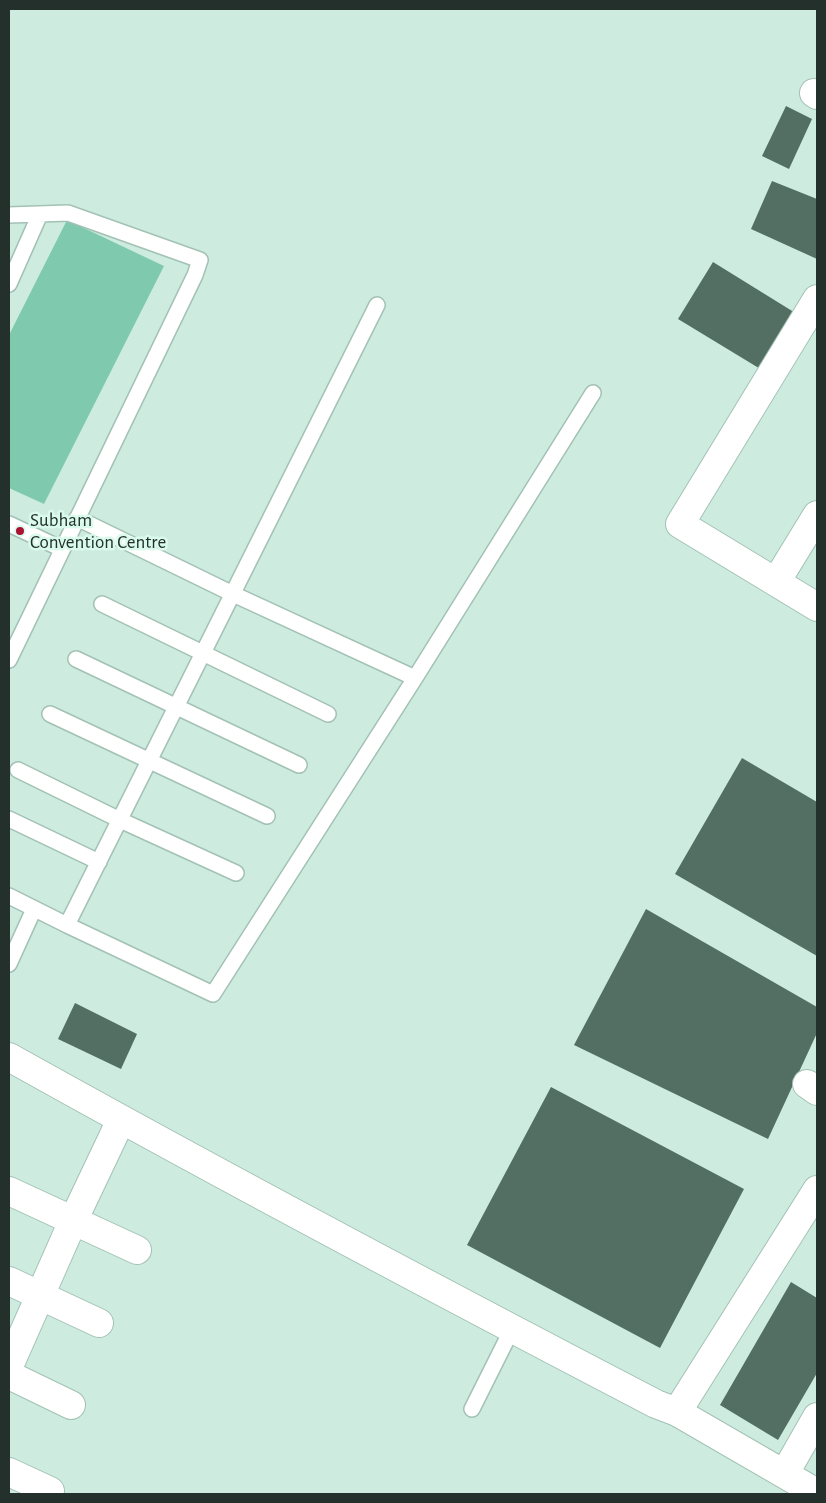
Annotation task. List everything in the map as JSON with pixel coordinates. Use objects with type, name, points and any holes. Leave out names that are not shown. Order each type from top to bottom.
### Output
[{"type":"street","points":[[817,299],[680,524],[817,606]]},
{"type":"street","points":[[776,582],[817,515]]},
{"type":"street","points":[[9,1057],[121,1120],[512,1329],[656,1404],[677,1412],[804,1488],[817,1416]]},
{"type":"street","points":[[9,1366],[73,1221],[121,1120]]},
{"type":"street","points":[[677,1412],[817,1190]]},
{"type":"street","points":[[9,1191],[137,1250]]},
{"type":"street","points":[[9,1281],[98,1323]]},
{"type":"street","points":[[9,1375],[71,1405]]},
{"type":"street","points":[[9,1472],[50,1490]]},
{"type":"lane","points":[[9,215],[68,213],[200,260],[195,275],[9,660]]},
{"type":"lane","points":[[9,284],[40,214]]},
{"type":"lane","points":[[67,925],[377,306]]},
{"type":"lane","points":[[9,896],[34,910],[213,994],[415,678],[593,394]]},
{"type":"lane","points":[[77,518],[233,594],[415,678]]},
{"type":"lane","points":[[9,524],[62,549]]},
{"type":"lane","points":[[102,604],[328,714]]},
{"type":"lane","points":[[76,659],[299,765]]},
{"type":"lane","points":[[50,714],[267,816]]},
{"type":"lane","points":[[18,770],[120,820],[236,873]]},
{"type":"lane","points":[[9,819],[99,862]]},
{"type":"lane","points":[[9,964],[34,910]]},
{"type":"lane","points":[[472,1409],[512,1329]]},
{"type":"green space","points":[[67,220],[164,266],[44,504],[9,488],[9,335]]},
{"type":"building","points":[[786,106],[812,119],[789,169],[762,156]]},
{"type":"building","points":[[772,181],[817,199],[817,259],[751,229]]},
{"type":"building","points":[[713,262],[797,314],[762,370],[678,319]]},
{"type":"building","points":[[742,758],[817,802],[817,956],[675,874]]},
{"type":"building","points":[[646,909],[817,1007],[817,1033],[768,1139],[574,1045]]},
{"type":"building","points":[[75,1003],[137,1034],[121,1069],[58,1039]]},
{"type":"building","points":[[551,1087],[744,1189],[660,1348],[467,1245]]},
{"type":"building","points":[[791,1282],[817,1298],[817,1373],[778,1440],[720,1405]]},
{"type":"place","name":"Subham Convention Centre","points":[[20,531]]}]
